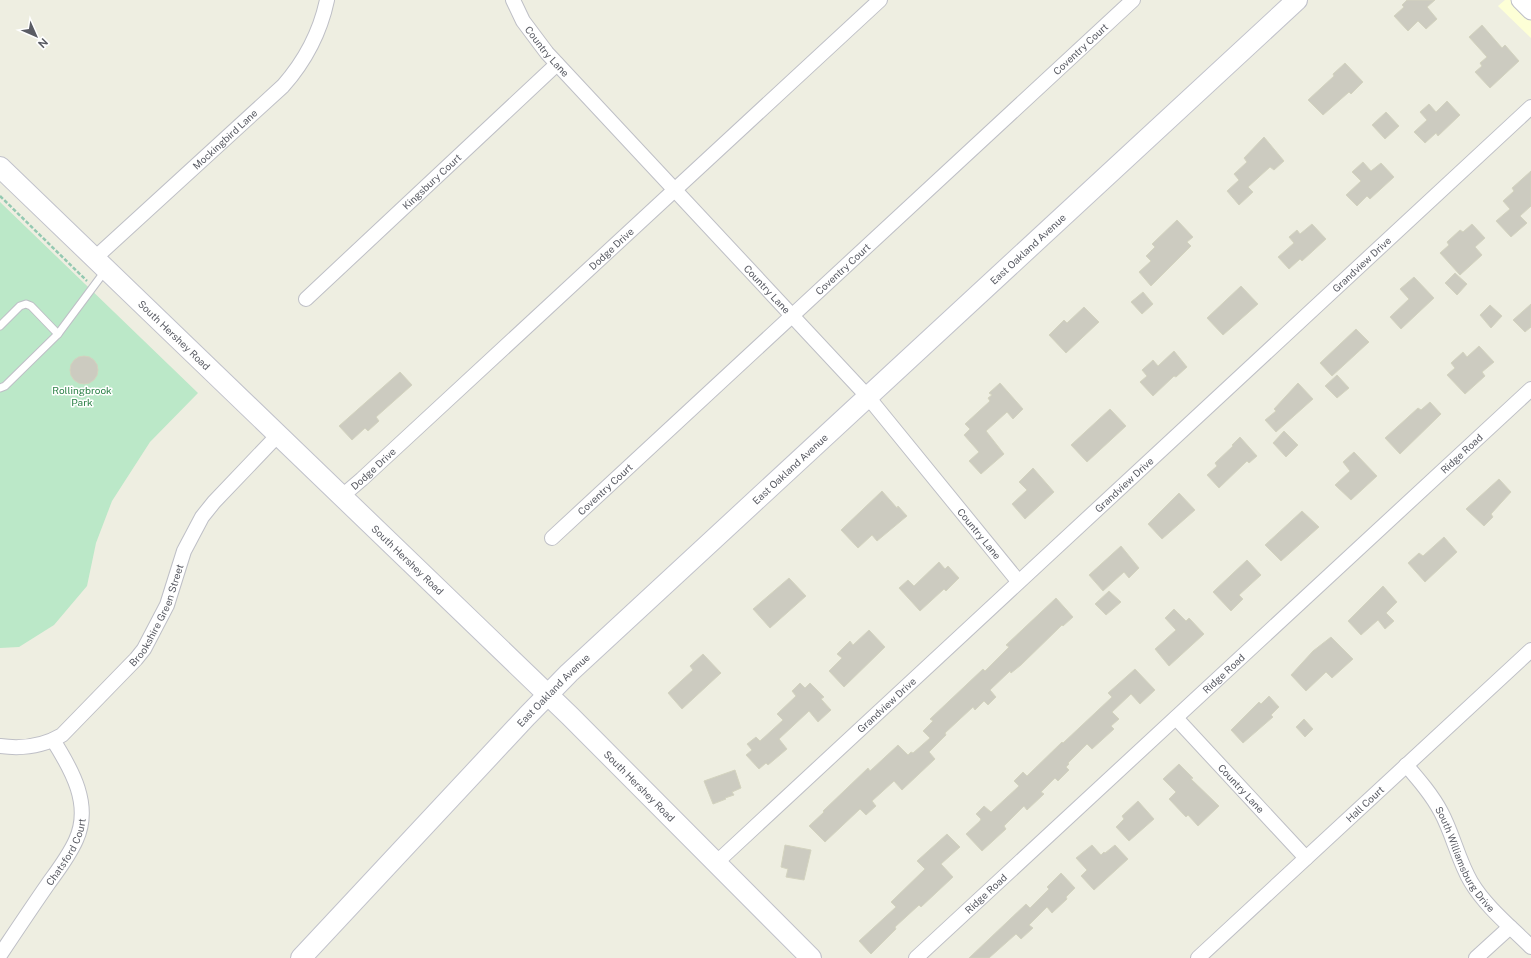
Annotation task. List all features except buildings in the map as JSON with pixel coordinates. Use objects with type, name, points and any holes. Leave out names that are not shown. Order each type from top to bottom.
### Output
[{"type":"main road","name":"East Oakland Avenue","points":[[301,958],[548,695],[1298,0]]},
{"type":"main road","name":"South Hershey Road","points":[[0,167],[277,436],[548,695],[717,862],[811,958]]},
{"type":"street","name":"Mockingbird Lane","points":[[101,264],[283,86],[302,62],[311,47],[322,19],[327,0]]},
{"type":"street","name":"Country Lane","points":[[514,0],[527,26],[557,64],[868,397],[1018,581]]},
{"type":"street","name":"Dodge Drive","points":[[341,497],[880,0]]},
{"type":"street","name":"Coventry Court","points":[[552,538],[1133,0]]},
{"type":"street","name":"Kingsbury Court","points":[[306,299],[557,64]]},
{"type":"street","name":"Grandview Drive","points":[[717,862],[1018,581],[1531,107]]},
{"type":"street","name":"Ridge Road","points":[[916,958],[1531,389]]},
{"type":"street","name":"Brookshire Green Street","points":[[0,746],[28,747],[54,740],[70,728],[136,659],[144,649],[167,605],[184,551],[202,517],[214,502],[277,436]]},
{"type":"street","name":"Hall Court","points":[[1198,958],[1531,650]]},
{"type":"street","name":"Country Lane","points":[[1176,718],[1306,858]]},
{"type":"street","name":"Chatsford Court","points":[[0,955],[65,859],[77,838],[80,827],[82,816],[79,790],[73,775],[54,740]]},
{"type":"street","name":"South Williamsburg Drive","points":[[1406,765],[1426,789],[1441,812],[1461,864],[1472,884],[1486,902],[1531,947]]},
{"type":"street","points":[[1476,958],[1510,926]]},
{"type":"lane","points":[[0,388],[5,386],[58,334],[94,287],[101,264]]},
{"type":"lane","points":[[0,326],[20,306],[26,304],[31,306],[58,334]]},
{"type":"path","points":[[0,196],[94,287]]},
{"type":"shaded area","points":[[1505,0],[1531,0],[1531,38],[1498,6]]},
{"type":"green space","name":"Rollingbrook Park","points":[[0,202],[198,393],[150,442],[112,501],[96,543],[87,586],[54,625],[19,647],[0,648]]}]
